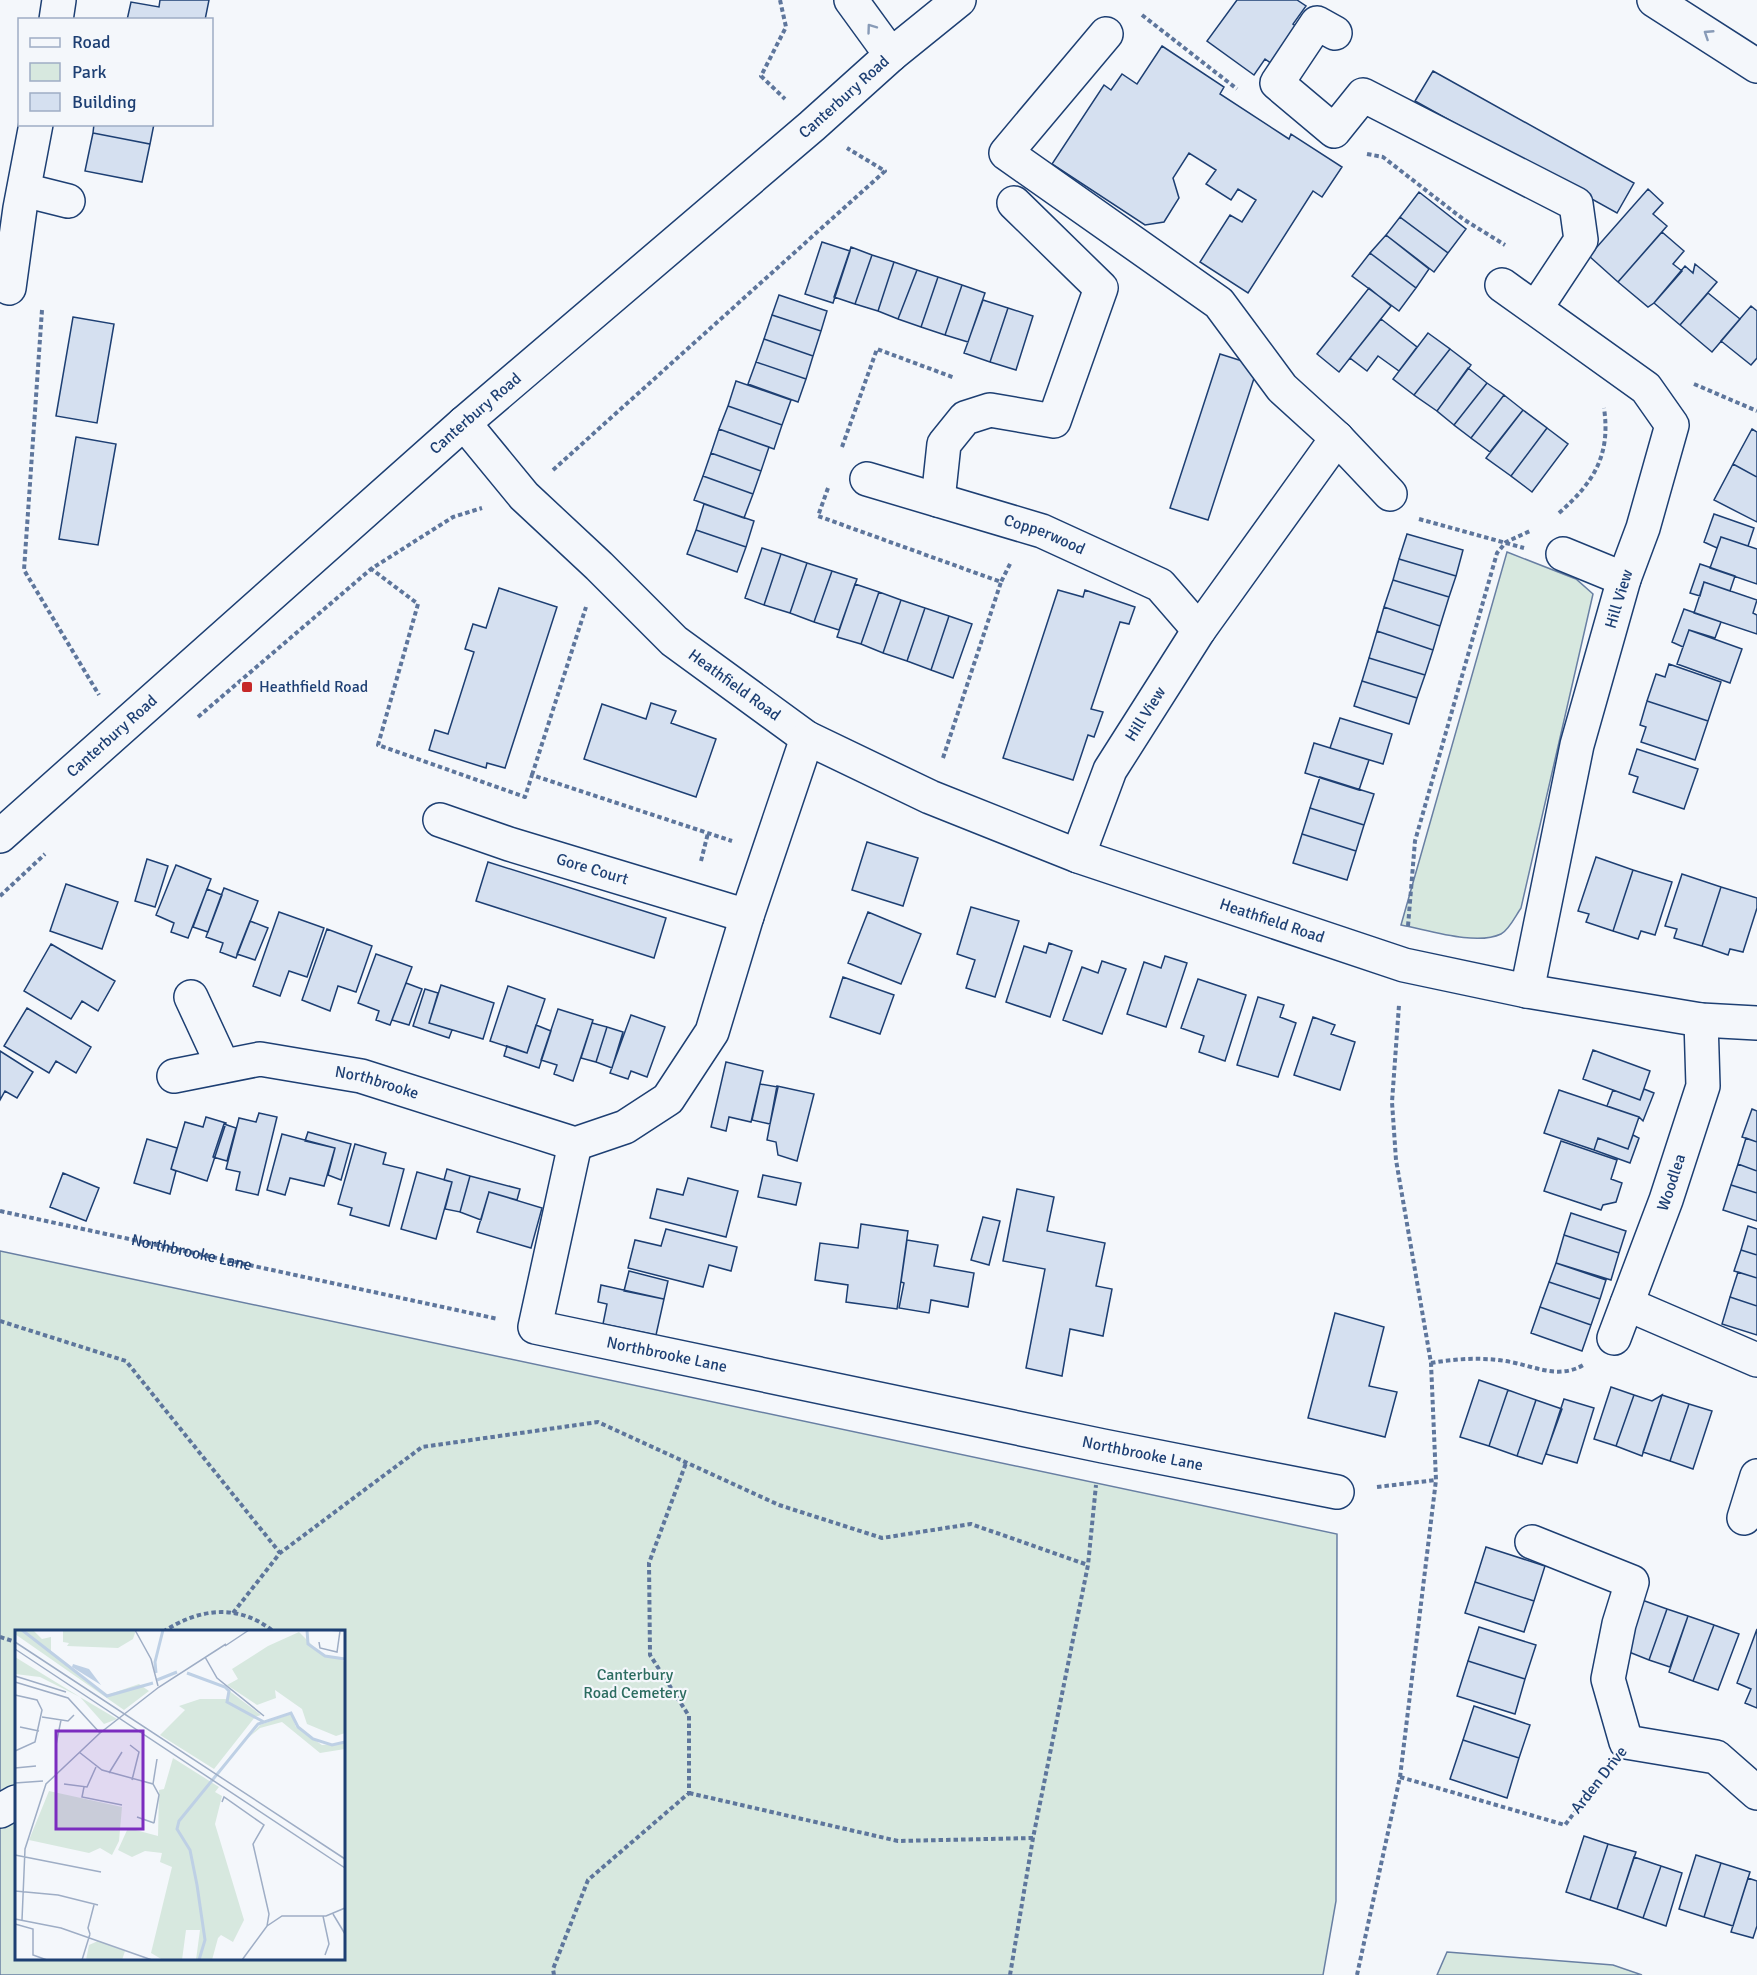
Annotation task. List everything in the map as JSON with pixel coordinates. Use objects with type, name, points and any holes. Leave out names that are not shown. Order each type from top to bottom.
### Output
[{"type":"main road","points":[[56,18],[59,0]]},
{"type":"main road","points":[[851,0],[891,55]]},
{"type":"main road","points":[[1654,0],[1757,66]]},
{"type":"main road","name":"Canterbury Road","points":[[0,836],[464,423],[812,126],[891,55],[939,7]]},
{"type":"main road","points":[[1335,33],[1317,23],[1277,83],[1334,131],[1363,95],[1576,204],[1581,240],[1536,308]]},
{"type":"main road","points":[[1106,34],[1006,153],[1219,303],[1282,388],[1337,438],[1390,494]]},
{"type":"main road","points":[[9,288],[36,126]]},
{"type":"main road","points":[[24,190],[68,201]]},
{"type":"main road","points":[[938,500],[944,444],[965,418],[990,410],[1054,421],[1101,288],[1014,203]]},
{"type":"main road","name":"Hill View","points":[[1502,285],[1646,388],[1672,425],[1643,528],[1624,579],[1576,745],[1527,992]]},
{"type":"main road","name":"Heathfield Road","points":[[464,423],[524,496],[674,641],[807,738],[930,797],[1078,856],[1404,965],[1527,992],[1701,1020],[1757,1023]]},
{"type":"main road","name":"Hill View","points":[[1078,856],[1110,770],[1198,630],[1337,438]]},
{"type":"main road","name":"Copperwood","points":[[867,479],[1042,531],[1160,585],[1198,630]]},
{"type":"main road","points":[[1563,554],[1624,579]]},
{"type":"main road","points":[[535,1327],[575,1144],[625,1127],[668,1099],[712,1032],[747,916],[807,738]]},
{"type":"main road","name":"Gore Court","points":[[440,820],[509,844],[747,916]]},
{"type":"main road","points":[[191,997],[223,1066]]},
{"type":"main road","name":"Woodlea","points":[[1614,1338],[1666,1200],[1703,1086],[1701,1020]]},
{"type":"main road","name":"Northbrooke","points":[[174,1076],[260,1059],[361,1076],[575,1144]]},
{"type":"main road","points":[[1627,1304],[1757,1359]]},
{"type":"main road","name":"Northbrooke Lane","points":[[535,1327],[1103,1446],[1337,1492]]},
{"type":"main road","points":[[1744,1518],[1757,1476]]},
{"type":"main road","points":[[1532,1542],[1632,1582],[1619,1624],[1608,1679],[1626,1742]]},
{"type":"main road","name":"Arden Drive","points":[[1626,1742],[1716,1756],[1757,1793]]},
{"type":"main road","points":[[0,1811],[15,1803]]},
{"type":"path","points":[[780,0],[786,27],[760,76],[812,126]]},
{"type":"path","points":[[194,721],[371,569],[453,517],[524,496],[885,171]]},
{"type":"path","points":[[9,288],[43,303],[24,570],[119,729]]},
{"type":"path","points":[[1557,515],[1580,495],[1602,458],[1606,422],[1601,382],[1610,362]]},
{"type":"path","points":[[1390,494],[1388,511],[1551,555],[1563,554]]},
{"type":"path","points":[[1357,1975],[1400,1777],[1436,1480],[1431,1363],[1396,1160],[1392,1101],[1399,1001],[1415,841],[1497,553],[1506,543],[1539,527]]},
{"type":"path","points":[[340,532],[371,569],[418,604],[378,745],[525,796],[599,566]]},
{"type":"path","points":[[930,797],[1001,582]]},
{"type":"path","points":[[532,775],[770,853]]},
{"type":"path","points":[[0,896],[52,847]]},
{"type":"path","name":"Northbrooke Lane","points":[[0,1211],[535,1327]]},
{"type":"path","points":[[0,1321],[126,1361],[280,1553]]},
{"type":"path","points":[[1431,1363],[1462,1358],[1504,1361],[1551,1372],[1570,1372],[1603,1354],[1614,1338]]},
{"type":"path","points":[[233,1612],[280,1553],[422,1447],[598,1422],[779,1506],[882,1538],[971,1524],[1088,1565]]},
{"type":"path","points":[[1010,1975],[1033,1838],[1088,1565],[1099,1463],[1103,1446]]},
{"type":"path","points":[[554,1975],[552,1968],[588,1880],[689,1794],[689,1716],[651,1655],[649,1563],[686,1463]]},
{"type":"path","points":[[1337,1492],[1436,1480]]},
{"type":"path","points":[[166,1630],[182,1619],[207,1612],[233,1612],[263,1622],[272,1630]]},
{"type":"path","points":[[0,1637],[15,1642]]},
{"type":"path","name":"Arden Drive","points":[[1400,1777],[1565,1824],[1626,1742]]},
{"type":"path","points":[[689,1794],[898,1841],[1033,1838]]},
{"type":"green space","points":[[1507,552],[1576,579],[1593,594],[1521,908],[1510,926],[1501,934],[1491,937],[1465,938],[1401,925]]},
{"type":"green space","name":"Canterbury Road Cemetery","points":[[0,1251],[1337,1534],[1336,1901],[1323,1975],[0,1975]]},
{"type":"green space","points":[[1447,1952],[1613,1965],[1642,1975],[1437,1975]]},
{"type":"building","points":[[160,0],[209,0],[205,18],[127,18],[131,2],[159,7]]},
{"type":"building","points":[[1237,0],[1297,0],[1306,6],[1293,24],[1298,28],[1272,64],[1265,59],[1254,75],[1207,41]]},
{"type":"building","points":[[1162,46],[1224,87],[1220,94],[1289,139],[1291,134],[1342,167],[1322,197],[1313,191],[1248,293],[1200,262],[1230,215],[1242,222],[1256,200],[1238,189],[1231,200],[1206,184],[1216,170],[1189,153],[1173,178],[1179,198],[1164,222],[1145,225],[1052,164],[1104,85],[1111,90],[1122,74],[1137,84]]},
{"type":"building","points":[[1433,71],[1634,183],[1617,213],[1415,101]]},
{"type":"building","points":[[94,126],[154,126],[150,144],[93,133]]},
{"type":"building","points":[[93,133],[150,144],[142,182],[85,171]]},
{"type":"building","points":[[1648,189],[1663,203],[1653,214],[1667,226],[1618,282],[1589,256]]},
{"type":"building","points":[[1419,192],[1466,229],[1448,253],[1400,217]]},
{"type":"building","points":[[1400,217],[1448,253],[1434,272],[1386,235]]},
{"type":"building","points":[[1662,232],[1684,251],[1673,264],[1682,271],[1648,307],[1618,282]]},
{"type":"building","points":[[1386,235],[1429,269],[1416,288],[1370,253]]},
{"type":"building","points":[[822,242],[850,251],[833,303],[805,294]]},
{"type":"building","points":[[851,247],[872,255],[855,304],[834,297]]},
{"type":"building","points":[[1370,253],[1416,288],[1399,311],[1352,276]]},
{"type":"building","points":[[872,255],[894,262],[878,311],[855,304]]},
{"type":"building","points":[[894,262],[917,270],[898,319],[878,311]]},
{"type":"building","points":[[1695,264],[1717,282],[1680,325],[1654,303],[1685,266],[1693,273]]},
{"type":"building","points":[[917,270],[938,277],[921,327],[898,319]]},
{"type":"building","points":[[938,277],[962,285],[945,335],[921,327]]},
{"type":"building","points":[[962,285],[985,293],[968,342],[945,335]]},
{"type":"building","points":[[1369,288],[1391,306],[1339,372],[1317,354]]},
{"type":"building","points":[[1708,293],[1740,319],[1712,352],[1680,325]]},
{"type":"building","points":[[779,295],[827,311],[821,331],[772,315]]},
{"type":"building","points":[[983,300],[1008,308],[990,362],[964,353]]},
{"type":"building","points":[[1751,306],[1757,311],[1757,358],[1751,365],[1721,341]]},
{"type":"building","points":[[1008,308],[1033,316],[1016,370],[990,362]]},
{"type":"building","points":[[772,315],[821,331],[813,356],[764,339]]},
{"type":"building","points":[[73,317],[114,324],[97,423],[56,416]]},
{"type":"building","points":[[1381,319],[1417,347],[1399,371],[1378,356],[1367,371],[1350,358]]},
{"type":"building","points":[[1428,333],[1450,349],[1414,395],[1393,379]]},
{"type":"building","points":[[764,339],[813,356],[806,379],[756,362]]},
{"type":"building","points":[[1450,349],[1471,365],[1437,411],[1414,395]]},
{"type":"building","points":[[1220,354],[1258,366],[1208,520],[1170,508]]},
{"type":"building","points":[[756,362],[806,379],[798,402],[748,384]]},
{"type":"building","points":[[1468,368],[1487,383],[1454,425],[1437,411]]},
{"type":"building","points":[[736,381],[791,400],[782,425],[728,406]]},
{"type":"building","points":[[1487,383],[1504,395],[1471,438],[1454,425]]},
{"type":"building","points":[[1504,395],[1523,410],[1490,452],[1471,438]]},
{"type":"building","points":[[728,406],[782,425],[774,449],[719,429]]},
{"type":"building","points":[[1523,410],[1547,428],[1511,476],[1486,458]]},
{"type":"building","points":[[1547,428],[1568,444],[1532,492],[1511,476]]},
{"type":"building","points":[[719,429],[769,447],[761,471],[711,453]]},
{"type":"building","points":[[1752,429],[1757,432],[1757,477],[1733,464]]},
{"type":"building","points":[[76,437],[116,444],[98,545],[59,539]]},
{"type":"building","points":[[711,453],[761,471],[753,494],[703,476]]},
{"type":"building","points":[[1733,464],[1757,477],[1757,522],[1714,500]]},
{"type":"building","points":[[703,476],[753,494],[744,518],[694,500]]},
{"type":"building","points":[[704,504],[754,521],[746,547],[696,530]]},
{"type":"building","points":[[1714,514],[1754,528],[1748,546],[1721,537],[1717,548],[1704,542]]},
{"type":"building","points":[[696,530],[746,547],[737,572],[687,554]]},
{"type":"building","points":[[1407,534],[1463,550],[1456,576],[1399,559]]},
{"type":"building","points":[[1721,537],[1757,549],[1757,584],[1710,568]]},
{"type":"building","points":[[762,548],[781,554],[764,605],[745,598]]},
{"type":"building","points":[[781,554],[807,563],[790,613],[764,605]]},
{"type":"building","points":[[1399,559],[1456,576],[1449,597],[1393,580]]},
{"type":"building","points":[[807,563],[832,571],[814,622],[790,613]]},
{"type":"building","points":[[1700,564],[1735,576],[1730,591],[1704,582],[1700,596],[1690,593]]},
{"type":"building","points":[[832,571],[857,579],[839,630],[814,622]]},
{"type":"building","points":[[1393,580],[1449,597],[1440,626],[1384,607]]},
{"type":"building","points":[[1704,582],[1757,600],[1753,613],[1757,615],[1757,634],[1694,613]]},
{"type":"building","points":[[855,584],[879,592],[861,644],[837,637]]},
{"type":"building","points":[[499,588],[557,607],[505,768],[487,763],[486,768],[429,750],[435,730],[448,734],[474,652],[465,649],[473,624],[486,628]]},
{"type":"building","points":[[1058,590],[1083,597],[1085,590],[1135,607],[1129,624],[1120,622],[1091,709],[1103,712],[1094,737],[1088,735],[1073,780],[1003,758]]},
{"type":"building","points":[[879,592],[901,600],[883,653],[861,644]]},
{"type":"building","points":[[901,600],[925,608],[907,661],[883,653]]},
{"type":"building","points":[[1384,607],[1440,626],[1433,650],[1377,631]]},
{"type":"building","points":[[925,608],[949,616],[931,670],[907,661]]},
{"type":"building","points":[[1684,609],[1721,622],[1715,638],[1689,630],[1683,647],[1672,642]]},
{"type":"building","points":[[949,616],[972,624],[953,678],[931,670]]},
{"type":"building","points":[[1689,630],[1742,649],[1730,683],[1677,664]]},
{"type":"building","points":[[1377,631],[1433,650],[1425,675],[1369,658]]},
{"type":"building","points":[[1369,658],[1425,675],[1417,698],[1362,681]]},
{"type":"building","points":[[1669,664],[1721,682],[1708,721],[1647,701],[1656,674],[1665,677]]},
{"type":"building","points":[[1362,681],[1417,698],[1409,724],[1354,706]]},
{"type":"building","points":[[1647,701],[1708,721],[1695,760],[1641,742],[1646,727],[1640,725]]},
{"type":"building","points":[[651,703],[676,711],[671,723],[716,739],[696,797],[584,759],[602,704],[646,719]]},
{"type":"building","points":[[1340,718],[1392,734],[1383,764],[1330,748]]},
{"type":"building","points":[[1314,743],[1369,760],[1359,790],[1305,773]]},
{"type":"building","points":[[1637,749],[1698,769],[1684,809],[1633,792],[1638,777],[1629,774]]},
{"type":"building","points":[[1320,777],[1374,794],[1364,825],[1310,808]]},
{"type":"building","points":[[1310,808],[1364,825],[1356,851],[1302,834]]},
{"type":"building","points":[[1302,834],[1356,851],[1347,880],[1293,863]]},
{"type":"building","points":[[867,842],[918,858],[903,906],[852,890]]},
{"type":"building","points":[[1596,857],[1633,870],[1613,931],[1586,922],[1589,914],[1578,911]]},
{"type":"building","points":[[147,859],[168,866],[155,907],[135,901]]},
{"type":"building","points":[[488,862],[666,918],[654,958],[476,901]]},
{"type":"building","points":[[176,865],[211,879],[188,938],[171,932],[174,923],[156,915]]},
{"type":"building","points":[[1633,870],[1672,882],[1655,935],[1641,931],[1638,939],[1613,931]]},
{"type":"building","points":[[1682,874],[1721,887],[1702,946],[1674,938],[1677,929],[1665,926]]},
{"type":"building","points":[[66,884],[118,902],[102,949],[50,931]]},
{"type":"building","points":[[1721,887],[1757,898],[1757,908],[1743,952],[1730,949],[1728,955],[1702,946]]},
{"type":"building","points":[[224,888],[258,901],[236,958],[220,952],[223,943],[206,937]]},
{"type":"building","points":[[207,889],[222,895],[208,932],[193,927]]},
{"type":"building","points":[[971,907],[1019,921],[995,997],[966,988],[975,960],[957,954]]},
{"type":"building","points":[[279,912],[324,928],[307,977],[289,971],[280,996],[253,986]]},
{"type":"building","points":[[868,912],[921,934],[901,984],[848,963]]},
{"type":"building","points":[[250,921],[268,928],[255,960],[237,954]]},
{"type":"building","points":[[327,929],[372,946],[356,992],[338,986],[330,1011],[302,1000]]},
{"type":"building","points":[[1049,943],[1072,951],[1050,1017],[1006,1002],[1024,946],[1046,953]]},
{"type":"building","points":[[51,944],[115,981],[98,1011],[82,1001],[71,1019],[24,991]]},
{"type":"building","points":[[376,954],[412,967],[390,1025],[376,1020],[379,1011],[358,1003]]},
{"type":"building","points":[[1165,956],[1187,963],[1166,1027],[1127,1014],[1144,962],[1161,968]]},
{"type":"building","points":[[1102,961],[1126,969],[1102,1034],[1063,1020],[1082,967],[1098,973]]},
{"type":"building","points":[[843,977],[894,995],[880,1034],[830,1017]]},
{"type":"building","points":[[1198,979],[1246,995],[1225,1061],[1199,1052],[1204,1036],[1181,1028]]},
{"type":"building","points":[[406,983],[422,989],[409,1025],[392,1020]]},
{"type":"building","points":[[441,985],[494,1003],[483,1039],[429,1023]]},
{"type":"building","points":[[508,986],[545,999],[527,1053],[490,1041]]},
{"type":"building","points":[[425,989],[438,993],[429,1023],[452,1030],[449,1038],[413,1026]]},
{"type":"building","points":[[1258,997],[1284,1005],[1280,1017],[1296,1023],[1278,1077],[1237,1065]]},
{"type":"building","points":[[27,1008],[91,1047],[76,1073],[56,1061],[49,1073],[4,1046]]},
{"type":"building","points":[[558,1009],[593,1020],[573,1081],[554,1074],[557,1065],[541,1060]]},
{"type":"building","points":[[631,1015],[665,1027],[647,1077],[631,1071],[628,1079],[610,1073]]},
{"type":"building","points":[[1313,1017],[1335,1025],[1331,1034],[1355,1042],[1340,1090],[1294,1075]]},
{"type":"building","points":[[592,1023],[607,1027],[596,1062],[581,1058]]},
{"type":"building","points":[[536,1025],[551,1031],[539,1068],[504,1056],[507,1046],[527,1053]]},
{"type":"building","points":[[607,1027],[623,1032],[612,1068],[596,1062]]},
{"type":"building","points":[[1593,1050],[1650,1071],[1640,1100],[1583,1079]]},
{"type":"building","points":[[0,1051],[33,1072],[17,1098],[5,1091],[0,1100]]},
{"type":"building","points":[[726,1062],[763,1071],[751,1122],[729,1117],[726,1131],[711,1127]]},
{"type":"building","points":[[760,1084],[778,1087],[770,1124],[752,1120]]},
{"type":"building","points":[[777,1086],[814,1094],[797,1161],[778,1155],[776,1142],[767,1140]]},
{"type":"building","points":[[1644,1089],[1654,1093],[1643,1121],[1639,1117],[1607,1106],[1613,1090],[1640,1100]]},
{"type":"building","points":[[1559,1090],[1639,1117],[1628,1149],[1598,1138],[1594,1150],[1544,1133]]},
{"type":"building","points":[[1752,1109],[1757,1111],[1757,1142],[1742,1137]]},
{"type":"building","points":[[259,1113],[277,1117],[258,1195],[236,1190],[240,1172],[226,1169],[239,1118],[256,1122]]},
{"type":"building","points":[[206,1117],[226,1123],[207,1181],[171,1169],[185,1122],[203,1127]]},
{"type":"building","points":[[224,1124],[236,1128],[227,1161],[213,1157]]},
{"type":"building","points":[[308,1132],[351,1144],[341,1180],[328,1175],[335,1148],[305,1141]]},
{"type":"building","points":[[282,1134],[335,1148],[324,1186],[290,1178],[285,1195],[267,1190]]},
{"type":"building","points":[[1633,1135],[1639,1138],[1630,1163],[1594,1150],[1598,1138],[1628,1149]]},
{"type":"building","points":[[1746,1138],[1757,1142],[1757,1171],[1738,1164]]},
{"type":"building","points":[[147,1139],[177,1148],[171,1169],[176,1171],[170,1194],[134,1183]]},
{"type":"building","points":[[1561,1141],[1617,1160],[1611,1179],[1622,1183],[1616,1202],[1603,1205],[1601,1210],[1544,1191]]},
{"type":"building","points":[[355,1144],[386,1153],[383,1164],[404,1169],[389,1226],[350,1215],[352,1208],[338,1204]]},
{"type":"building","points":[[1738,1164],[1757,1171],[1757,1193],[1731,1185]]},
{"type":"building","points":[[447,1169],[470,1176],[460,1212],[445,1209],[452,1182],[444,1180]]},
{"type":"building","points":[[417,1172],[452,1182],[436,1239],[401,1229]]},
{"type":"building","points":[[63,1173],[99,1188],[86,1221],[50,1207]]},
{"type":"building","points":[[763,1175],[801,1183],[796,1205],[758,1197]]},
{"type":"building","points":[[470,1176],[520,1189],[517,1200],[489,1192],[481,1220],[460,1212]]},
{"type":"building","points":[[688,1178],[738,1191],[726,1237],[650,1218],[657,1189],[683,1195]]},
{"type":"building","points":[[1731,1185],[1757,1193],[1757,1221],[1723,1210]]},
{"type":"building","points":[[1017,1189],[1054,1197],[1047,1231],[1105,1243],[1096,1286],[1112,1289],[1103,1336],[1070,1329],[1062,1376],[1026,1368],[1045,1269],[1003,1261]]},
{"type":"building","points":[[489,1192],[542,1208],[531,1248],[477,1232]]},
{"type":"building","points":[[1571,1213],[1626,1231],[1619,1253],[1564,1235]]},
{"type":"building","points":[[983,1217],[1000,1221],[989,1265],[971,1260]]},
{"type":"building","points":[[861,1224],[908,1231],[897,1309],[846,1302],[848,1285],[815,1280],[820,1243],[858,1248]]},
{"type":"building","points":[[1748,1226],[1757,1229],[1757,1255],[1741,1250]]},
{"type":"building","points":[[666,1229],[737,1247],[731,1271],[709,1265],[703,1287],[628,1268],[635,1240],[661,1246]]},
{"type":"building","points":[[1564,1235],[1619,1253],[1611,1280],[1556,1263]]},
{"type":"building","points":[[907,1240],[938,1245],[934,1266],[974,1273],[968,1307],[931,1300],[929,1313],[899,1308],[904,1283],[901,1282]]},
{"type":"building","points":[[1741,1250],[1757,1255],[1757,1278],[1734,1271]]},
{"type":"building","points":[[1556,1263],[1606,1280],[1600,1299],[1549,1282]]},
{"type":"building","points":[[629,1271],[668,1281],[664,1299],[624,1291]]},
{"type":"building","points":[[1738,1272],[1757,1278],[1757,1306],[1730,1297]]},
{"type":"building","points":[[1549,1282],[1600,1299],[1591,1325],[1540,1307]]},
{"type":"building","points":[[601,1285],[664,1299],[656,1335],[603,1324],[607,1304],[598,1302]]},
{"type":"building","points":[[1730,1297],[1757,1306],[1757,1335],[1722,1324]]},
{"type":"building","points":[[1540,1307],[1591,1325],[1582,1351],[1531,1333]]},
{"type":"building","points":[[1335,1313],[1384,1327],[1369,1386],[1397,1392],[1385,1437],[1308,1418]]},
{"type":"building","points":[[1479,1380],[1508,1390],[1489,1446],[1460,1437]]},
{"type":"building","points":[[1611,1387],[1634,1395],[1616,1446],[1594,1439]]},
{"type":"building","points":[[1508,1390],[1536,1400],[1517,1456],[1489,1446]]},
{"type":"building","points":[[1634,1395],[1652,1401],[1662,1395],[1642,1456],[1616,1446]]},
{"type":"building","points":[[1662,1395],[1689,1404],[1670,1461],[1643,1452]]},
{"type":"building","points":[[1564,1399],[1594,1408],[1577,1463],[1546,1454]]},
{"type":"building","points":[[1536,1400],[1562,1409],[1542,1464],[1517,1456]]},
{"type":"building","points":[[1689,1404],[1712,1411],[1693,1469],[1670,1461]]},
{"type":"building","points":[[1486,1547],[1545,1566],[1534,1601],[1475,1582]]},
{"type":"building","points":[[1475,1582],[1534,1601],[1524,1632],[1465,1613]]},
{"type":"building","points":[[1642,1600],[1667,1609],[1649,1660],[1624,1650]]},
{"type":"building","points":[[1667,1609],[1688,1616],[1670,1667],[1649,1660]]},
{"type":"building","points":[[1688,1616],[1714,1625],[1693,1681],[1669,1672]]},
{"type":"building","points":[[1714,1625],[1739,1634],[1718,1690],[1693,1681]]},
{"type":"building","points":[[1479,1627],[1536,1645],[1525,1679],[1468,1661]]},
{"type":"building","points":[[1757,1629],[1757,1708],[1745,1703],[1751,1689],[1737,1683]]},
{"type":"building","points":[[1468,1661],[1525,1679],[1515,1714],[1457,1696]]},
{"type":"building","points":[[1474,1706],[1530,1725],[1519,1758],[1463,1740]]},
{"type":"building","points":[[1463,1740],[1519,1758],[1507,1798],[1450,1779]]},
{"type":"building","points":[[1584,1836],[1608,1844],[1590,1900],[1566,1892]]},
{"type":"building","points":[[1608,1844],[1636,1852],[1617,1909],[1590,1900]]},
{"type":"building","points":[[1696,1855],[1721,1863],[1704,1917],[1679,1909]]},
{"type":"building","points":[[1634,1857],[1661,1866],[1643,1918],[1617,1909]]},
{"type":"building","points":[[1721,1863],[1750,1872],[1733,1926],[1704,1917]]},
{"type":"building","points":[[1661,1866],[1682,1873],[1666,1926],[1643,1918]]},
{"type":"building","points":[[1748,1878],[1757,1881],[1757,1926],[1753,1938],[1731,1932]]},
{"type":"place","name":"Heathfield Road","points":[[247,687]]}]
